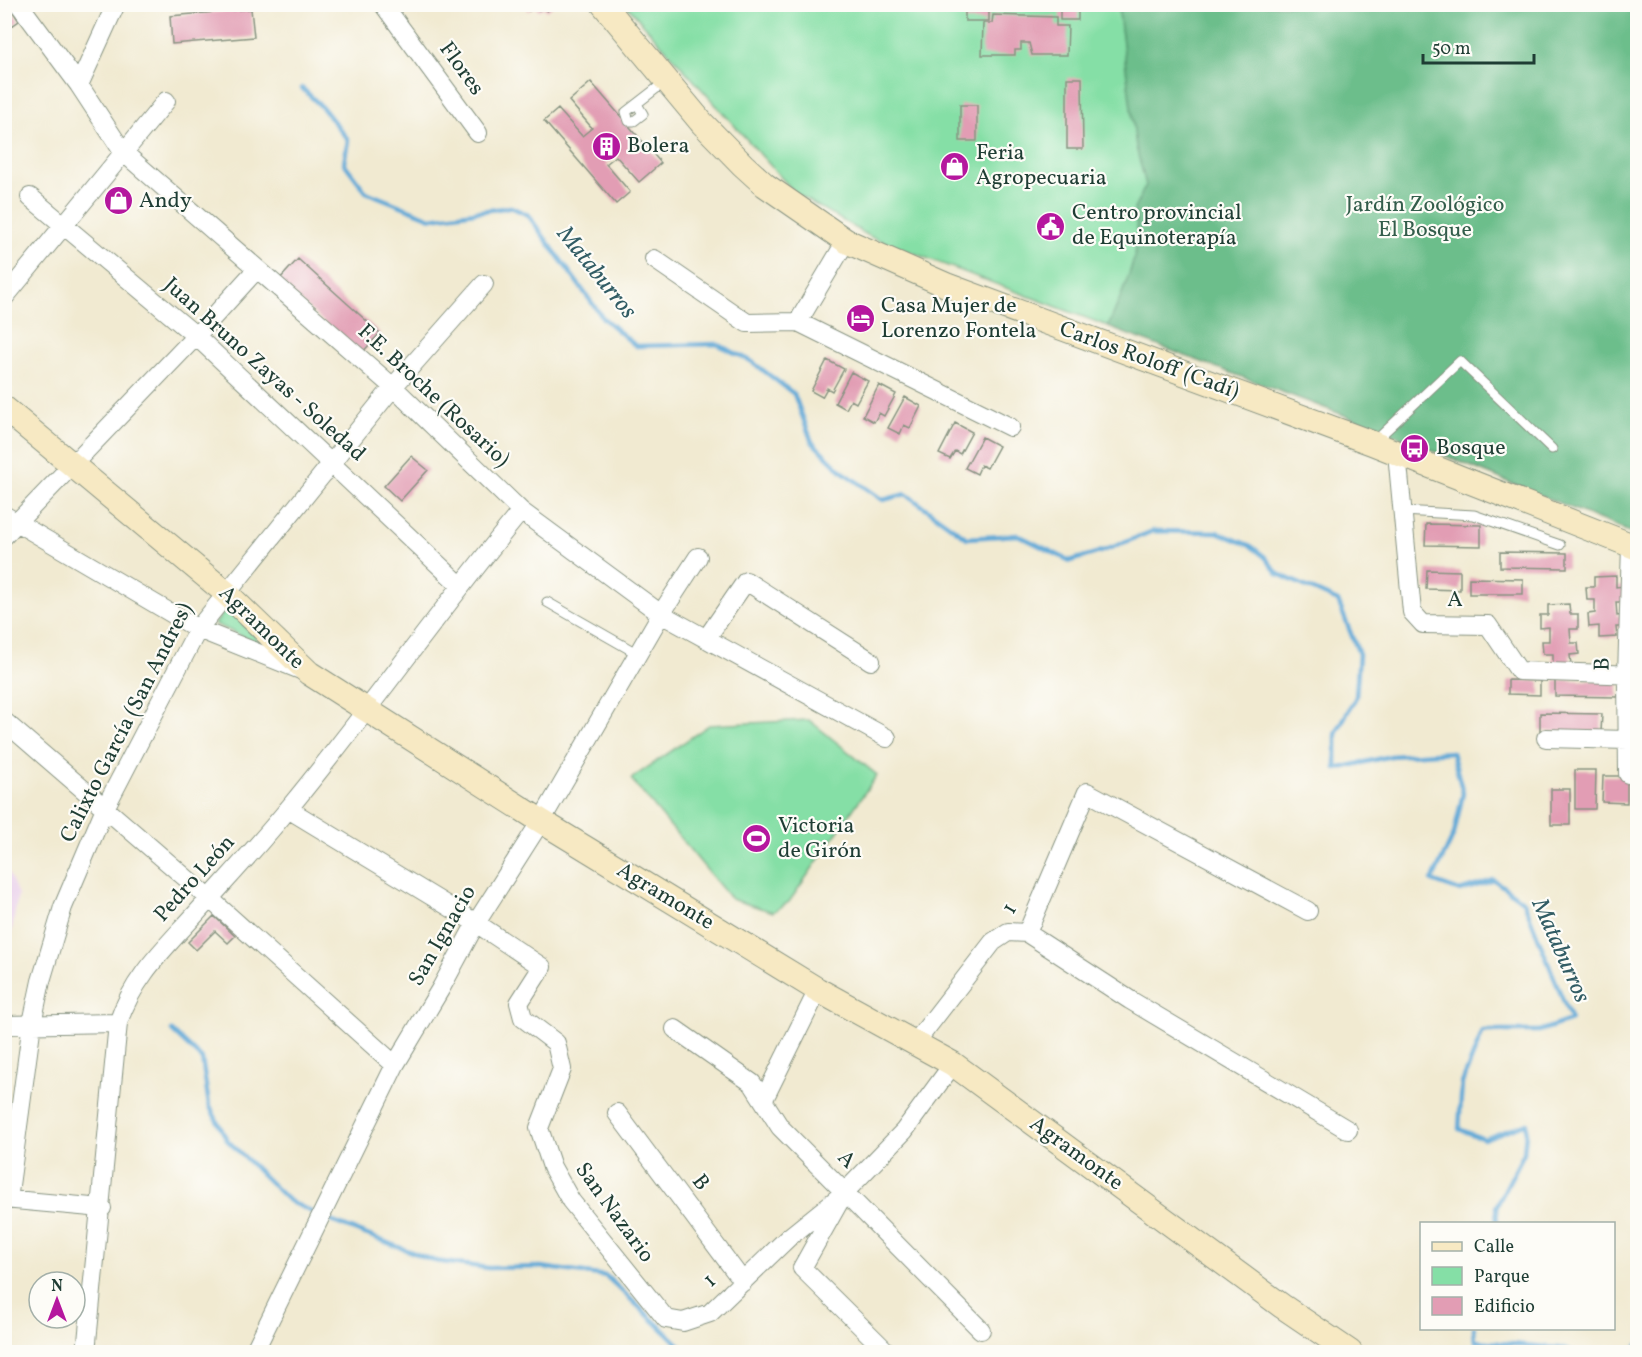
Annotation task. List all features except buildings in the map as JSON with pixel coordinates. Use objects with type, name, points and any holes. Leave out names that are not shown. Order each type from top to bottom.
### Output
[{"type":"street","name":"F.E. Broche (Rosario)","points":[[19,4],[79,85],[123,152],[393,387],[521,511],[661,614],[887,738]]},
{"type":"street","points":[[79,85],[116,4]]},
{"type":"street","name":"Flores","points":[[383,4],[478,133]]},
{"type":"street","name":"Carlos Roloff (Cadí)","points":[[603,4],[702,123],[765,185],[846,241],[946,285],[1372,443],[1634,546]]},
{"type":"street","points":[[4,298],[166,101]]},
{"type":"street","name":"Juan Bruno Zayas - Soledad","points":[[30,197],[196,336],[460,585]]},
{"type":"street","points":[[798,322],[846,241]]},
{"type":"street","points":[[654,259],[747,323],[798,322],[1010,428]]},
{"type":"street","points":[[4,536],[11,519],[73,466],[256,270]]},
{"type":"street","name":"Calixto García (San Andres)","points":[[6,1199],[32,1023],[63,907],[105,808],[198,629],[225,592],[393,387],[484,284]]},
{"type":"street","name":"Agramonte","points":[[4,408],[225,592],[309,673],[366,712],[541,821],[818,990],[953,1064],[1282,1306],[1350,1353]]},
{"type":"street","name":"A","points":[[1397,453],[1412,612],[1422,624],[1488,625],[1519,671],[1632,675]]},
{"type":"street","name":"Pedro León","points":[[86,1353],[102,1208],[118,1023],[127,996],[147,968],[288,809],[366,712],[460,585],[521,511]]},
{"type":"street","points":[[11,519],[198,629],[309,673]]},
{"type":"street","name":"B","points":[[1634,546],[1628,774],[1638,775]]},
{"type":"street","name":"San Ignacio","points":[[254,1353],[394,1065],[441,988],[476,923],[541,821],[661,614],[698,557]]},
{"type":"street","points":[[706,639],[746,581],[871,660]]},
{"type":"street","points":[[4,721],[209,898],[394,1065]]},
{"type":"street","points":[[1546,738],[1628,741]]},
{"type":"street","name":"1","points":[[915,1043],[993,942],[1008,932],[1027,933],[1087,792],[1308,911]]},
{"type":"street","name":"San Nazario","points":[[288,809],[476,923],[542,967],[519,1003],[523,1018],[556,1043],[562,1069],[539,1128],[552,1167],[571,1201],[647,1299],[666,1319],[683,1322]]},
{"type":"street","points":[[1027,933],[1130,1000],[1348,1130]]},
{"type":"street","points":[[764,1099],[818,990]]},
{"type":"street","points":[[4,1025],[118,1023]]},
{"type":"street","name":"A","points":[[675,1029],[752,1083],[780,1127],[981,1330]]},
{"type":"street","name":"1","points":[[683,1322],[710,1313],[788,1238],[844,1193],[904,1131],[953,1064]]},
{"type":"street","name":"B","points":[[618,1113],[743,1282]]},
{"type":"street","name":"1","points":[[844,1193],[802,1268],[887,1353]]},
{"type":"street","points":[[6,1199],[102,1208]]},
{"type":"lane","points":[[637,104],[666,81]]},
{"type":"lane","points":[[1372,443],[1460,362],[1552,449]]},
{"type":"lane","points":[[1402,511],[1474,514],[1560,545]]},
{"type":"lane","points":[[547,602],[638,654]]},
{"type":"shaded area","points":[[5,863],[18,895],[5,972]]},
{"type":"green space","name":"Jardín Zoológico El Bosque","points":[[626,5],[1637,5],[1637,535],[1376,427],[871,237],[795,193]]},
{"type":"green space","name":"Jardín Zoológico El Bosque","points":[[1118,5],[1637,5],[1637,535],[1376,427],[1108,327],[1131,269],[1137,239],[1134,209],[1146,185],[1136,147]]},
{"type":"green space","points":[[227,607],[264,646],[215,624]]},
{"type":"green space","name":"Victoria de Girón","points":[[809,720],[877,775],[789,902],[773,912],[731,899],[631,779],[709,725]]},
{"type":"waterway","name":"Mataburros","points":[[302,88],[322,107],[348,140],[344,163],[366,192],[431,218],[511,207],[528,215],[603,318],[636,346],[717,344],[751,361],[794,394],[812,442],[843,472],[883,500],[906,494],[967,538],[1018,535],[1070,561],[1103,551],[1153,531],[1217,532],[1251,546],[1265,557],[1278,574],[1338,601],[1359,654],[1356,697],[1336,733],[1336,769],[1391,756],[1452,752],[1463,793],[1454,834],[1432,881],[1460,891],[1494,880],[1524,902],[1571,1020],[1539,1031],[1483,1031],[1462,1083],[1459,1129],[1484,1139],[1527,1123],[1524,1153],[1496,1207],[1497,1222]]},
{"type":"waterway","points":[[172,1031],[202,1059],[209,1105],[227,1140],[289,1201],[316,1214]]},
{"type":"waterway","points":[[323,1218],[435,1261],[488,1268],[541,1267],[606,1276],[687,1352]]},
{"type":"waterway","name":"Mataburros","points":[[1474,1330],[1475,1341],[1559,1348],[1575,1352]]},
{"type":"waterway","points":[[1635,1352],[1638,1345]]},
{"type":"place","name":"Bolera","points":[[606,146]]},
{"type":"place","name":"Feria Agropecuaria","points":[[955,166]]},
{"type":"place","name":"Andy","points":[[118,201]]},
{"type":"place","name":"Centro provincial de Equinoterapía","points":[[1051,226]]},
{"type":"place","name":"Casa Mujer de Lorenzo Fontela","points":[[860,319]]},
{"type":"place","name":"Bosque","points":[[1415,448]]},
{"type":"place","name":"Victoria de Girón","points":[[757,839]]}]
